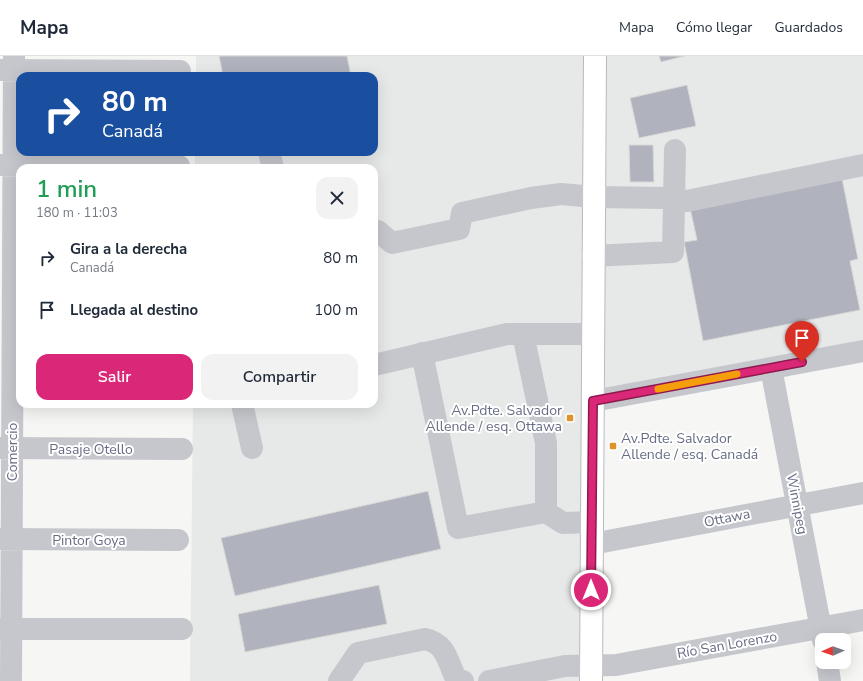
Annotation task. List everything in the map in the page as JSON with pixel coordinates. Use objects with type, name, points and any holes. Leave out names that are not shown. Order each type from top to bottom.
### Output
[{"type":"main road","points":[[591,674],[595,56]]},
{"type":"street","points":[[9,66],[180,71]]},
{"type":"street","name":"Comercio","points":[[9,66],[7,165],[11,258],[11,354],[6,448],[6,629],[11,681]]},
{"type":"street","points":[[594,256],[673,252],[675,150]]},
{"type":"street","points":[[378,231],[392,243],[458,229],[462,213],[531,198],[561,194],[594,197],[675,199],[687,201],[863,165]]},
{"type":"street","points":[[378,363],[507,334],[593,334]]},
{"type":"street","points":[[522,334],[546,443],[546,512]]},
{"type":"street","points":[[593,401],[863,351]]},
{"type":"street","points":[[422,353],[458,528],[546,512],[563,523],[592,522]]},
{"type":"street","name":"Winnipeg","points":[[771,368],[821,633]]},
{"type":"street","points":[[243,408],[252,448]]},
{"type":"street","name":"Pasaje Otello","points":[[6,448],[182,449]]},
{"type":"street","name":"Ottawa","points":[[592,544],[863,493]]},
{"type":"street","name":"Pintor Goya","points":[[6,539],[178,540]]},
{"type":"street","name":"Río San Lorenzo","points":[[824,633],[863,620]]},
{"type":"street","points":[[6,629],[182,629]]},
{"type":"street","name":"Río San Lorenzo","points":[[488,681],[565,666],[591,674],[616,665],[815,635]]},
{"type":"street","points":[[339,681],[358,653],[425,639],[435,641],[442,647],[456,679],[463,681]]},
{"type":"street","points":[[828,669],[830,681]]},
{"type":"shaded area","points":[[196,56],[863,56],[863,341],[586,394],[583,681],[190,681],[193,408],[378,408],[378,164],[195,164],[195,156],[378,156],[378,72],[196,72]]},
{"type":"building","points":[[219,56],[347,56],[350,72],[222,72]]},
{"type":"building","points":[[659,56],[685,56],[661,62]]},
{"type":"building","points":[[687,85],[696,126],[639,138],[630,98]]},
{"type":"building","points":[[629,145],[653,145],[654,182],[630,182]]},
{"type":"building","points":[[842,178],[858,259],[850,261],[860,310],[703,341],[684,242],[697,240],[690,208]]},
{"type":"building","points":[[428,491],[441,549],[235,596],[221,538]]},
{"type":"building","points":[[379,585],[387,624],[245,652],[238,614]]},
{"type":"slow traffic","points":[[658,389],[737,374]]},
{"type":"place","name":"Av.Pdte. Salvador Allende / esq. Ottawa","points":[[570,418]]},
{"type":"place","name":"Av.Pdte. Salvador Allende / esq. Canadá","points":[[613,446]]},
{"type":"route","points":[[591,590],[593,401],[802,362]]}]
